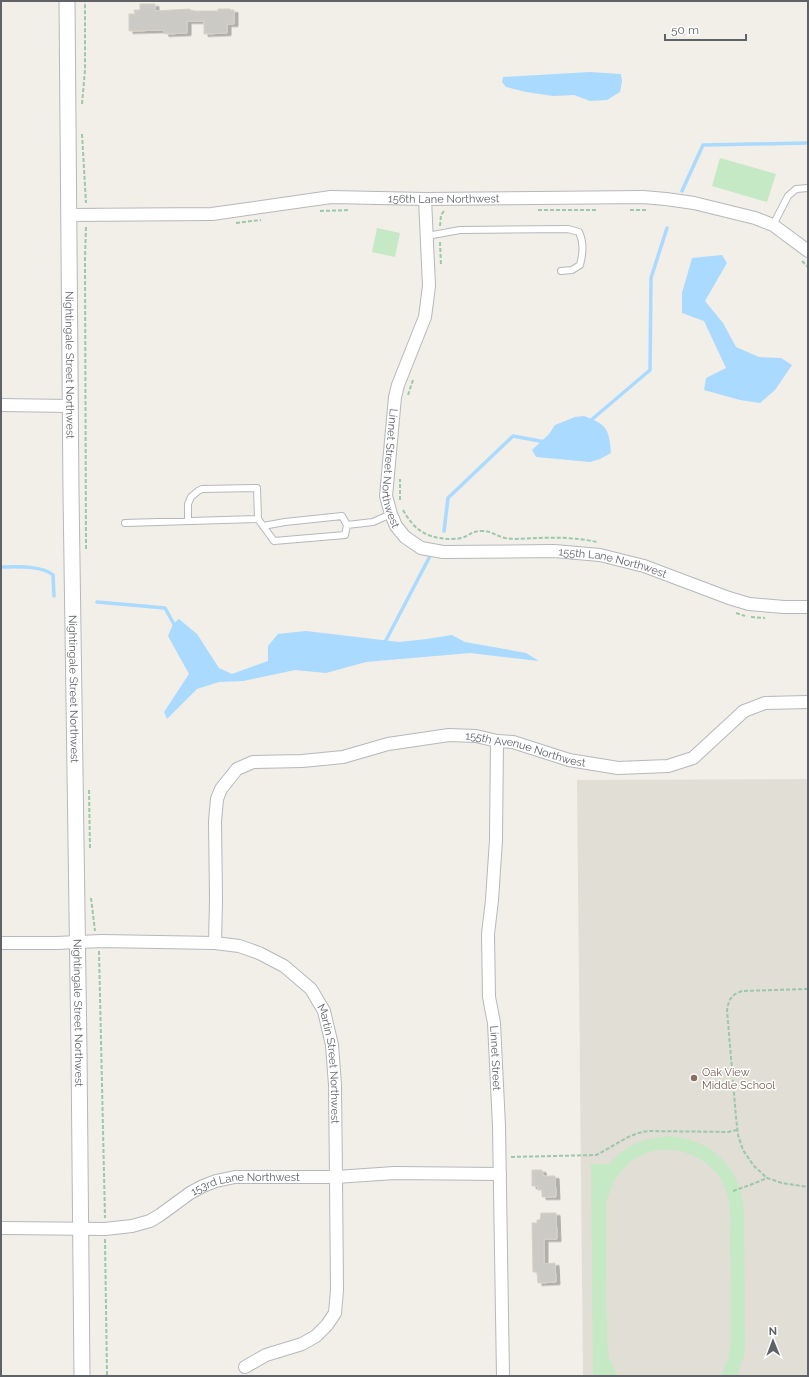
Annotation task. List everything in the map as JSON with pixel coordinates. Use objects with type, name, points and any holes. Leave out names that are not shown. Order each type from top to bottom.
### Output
[{"type":"street","name":"Nightingale Street Northwest","points":[[66,1],[82,1376]]},
{"type":"street","name":"156th Lane Northwest","points":[[68,215],[212,214],[332,197],[425,199],[616,196],[666,199],[694,203],[735,212],[773,225],[808,251]]},
{"type":"street","name":"Linnet Street Northwest","points":[[414,543],[405,537],[396,526],[396,511],[386,496],[395,398],[398,385],[425,317],[429,286],[425,199]]},
{"type":"street","points":[[1,405],[70,406]]},
{"type":"street","name":"155th Lane Northwest","points":[[414,543],[421,548],[443,552],[554,551],[604,555],[644,566],[723,596],[749,604],[784,608],[808,607]]},
{"type":"street","name":"155th Avenue Northwest","points":[[215,943],[215,821],[217,798],[221,789],[237,769],[253,762],[302,761],[343,757],[388,744],[449,735],[476,736],[496,741],[513,742],[569,760],[618,768],[668,766],[693,758],[744,711],[765,703],[808,702]]},
{"type":"street","name":"Linnet Street","points":[[496,741],[496,840],[488,934],[489,997],[494,1023],[500,1157],[503,1376]]},
{"type":"street","name":"Martin Street Northwest","points":[[1,943],[102,941],[215,943],[239,946],[260,953],[284,966],[311,989],[324,1011],[332,1045],[335,1085],[337,1290],[335,1313],[327,1325],[316,1336],[302,1344],[266,1355],[245,1367]]},
{"type":"street","name":"153rd Lane Northwest","points":[[1,1228],[80,1229],[120,1228],[132,1226],[150,1221],[203,1186],[216,1181],[235,1177],[336,1177],[394,1173],[500,1174]]},
{"type":"lane","points":[[773,225],[788,196],[796,189],[808,188]]},
{"type":"lane","points":[[427,236],[460,230],[568,229],[578,232],[582,240],[582,258],[580,265],[572,270],[561,271]]},
{"type":"lane","points":[[188,521],[188,504],[191,497],[202,489],[257,488],[258,519],[263,526],[274,541],[345,535],[347,525],[342,516],[285,522],[263,526]]},
{"type":"lane","points":[[347,525],[373,522],[396,511]]},
{"type":"lane","points":[[125,523],[258,519]]},
{"type":"path","points":[[81,109],[85,70],[85,1]]},
{"type":"path","points":[[82,130],[86,205]]},
{"type":"path","points":[[440,267],[441,215],[444,211]]},
{"type":"path","points":[[85,556],[86,227]]},
{"type":"path","points":[[796,257],[808,267]]},
{"type":"path","points":[[407,399],[414,379]]},
{"type":"path","points":[[400,478],[401,503]]},
{"type":"path","points":[[396,511],[418,530],[429,536],[437,538],[463,538],[473,531],[480,531],[490,532],[505,538],[566,538],[603,544]]},
{"type":"path","points":[[89,786],[90,855]]},
{"type":"path","points":[[90,893],[94,927]]},
{"type":"path","points":[[99,951],[105,1217]]},
{"type":"path","points":[[808,989],[742,991],[733,994],[728,1001],[728,1033],[738,1130],[743,1150],[754,1166],[767,1178],[782,1183],[808,1187]]},
{"type":"path","points":[[500,1157],[596,1156],[637,1132],[728,1132],[738,1130]]},
{"type":"path","points":[[733,1191],[767,1178]]},
{"type":"path","points":[[105,1242],[107,1376]]},
{"type":"shaded area","name":"Oak View Middle School","points":[[808,779],[808,1376],[583,1376],[577,780]]},
{"type":"green space","points":[[720,158],[776,174],[767,202],[712,186]]},
{"type":"green space","points":[[377,228],[400,233],[395,257],[372,252]]},
{"type":"green space","points":[[670,1136],[699,1143],[721,1158],[730,1168],[741,1193],[744,1209],[744,1356],[737,1376],[721,1376],[728,1360],[731,1343],[730,1206],[727,1193],[722,1181],[715,1171],[695,1156],[671,1150],[659,1150],[646,1153],[638,1157],[624,1168],[614,1181],[608,1197],[606,1206],[607,1341],[609,1358],[618,1376],[593,1376],[591,1164],[609,1164],[615,1157],[629,1147],[644,1141]]},
{"type":"water","points":[[590,72],[621,74],[622,82],[620,92],[607,100],[590,101],[574,95],[553,96],[526,92],[506,87],[502,82],[503,77]]},
{"type":"water","points":[[722,255],[727,263],[705,301],[723,323],[736,347],[759,357],[781,358],[792,365],[775,390],[760,403],[740,400],[704,390],[706,378],[726,368],[704,321],[682,313],[682,293],[692,258]]},
{"type":"water","points":[[584,416],[598,422],[605,428],[608,433],[611,453],[590,462],[536,457],[532,450],[549,434],[555,425],[575,417]]},
{"type":"water","points":[[179,619],[197,634],[219,668],[232,674],[268,661],[268,646],[278,634],[306,631],[399,642],[452,635],[465,642],[526,653],[539,661],[470,653],[366,662],[326,673],[295,670],[243,681],[219,682],[197,689],[167,719],[164,712],[189,674],[168,636],[173,624]]},
{"type":"building","points":[[140,4],[155,4],[155,11],[190,9],[195,11],[218,11],[218,9],[230,9],[234,10],[234,24],[227,24],[227,33],[204,34],[204,21],[187,21],[187,33],[165,34],[164,30],[129,31],[129,14],[135,14],[134,10],[140,10]]},
{"type":"building","points":[[532,1170],[542,1170],[543,1176],[555,1176],[556,1197],[542,1197],[542,1190],[538,1190],[538,1186],[532,1186]]},
{"type":"building","points":[[541,1213],[556,1213],[557,1239],[544,1239],[544,1264],[555,1263],[556,1282],[538,1283],[537,1272],[533,1272],[532,1223],[537,1223],[537,1220],[540,1220]]},
{"type":"waterway","points":[[682,191],[703,145],[808,143]]},
{"type":"waterway","points":[[590,421],[650,370],[651,278],[667,228]]},
{"type":"waterway","points":[[444,531],[448,498],[513,436],[545,442]]},
{"type":"waterway","points":[[384,644],[429,558]]},
{"type":"waterway","points":[[1,567],[28,567],[48,572],[53,575],[54,596]]},
{"type":"waterway","points":[[97,602],[165,608],[175,626]]},
{"type":"place","name":"Oak View Middle School","points":[[694,1078]]}]
